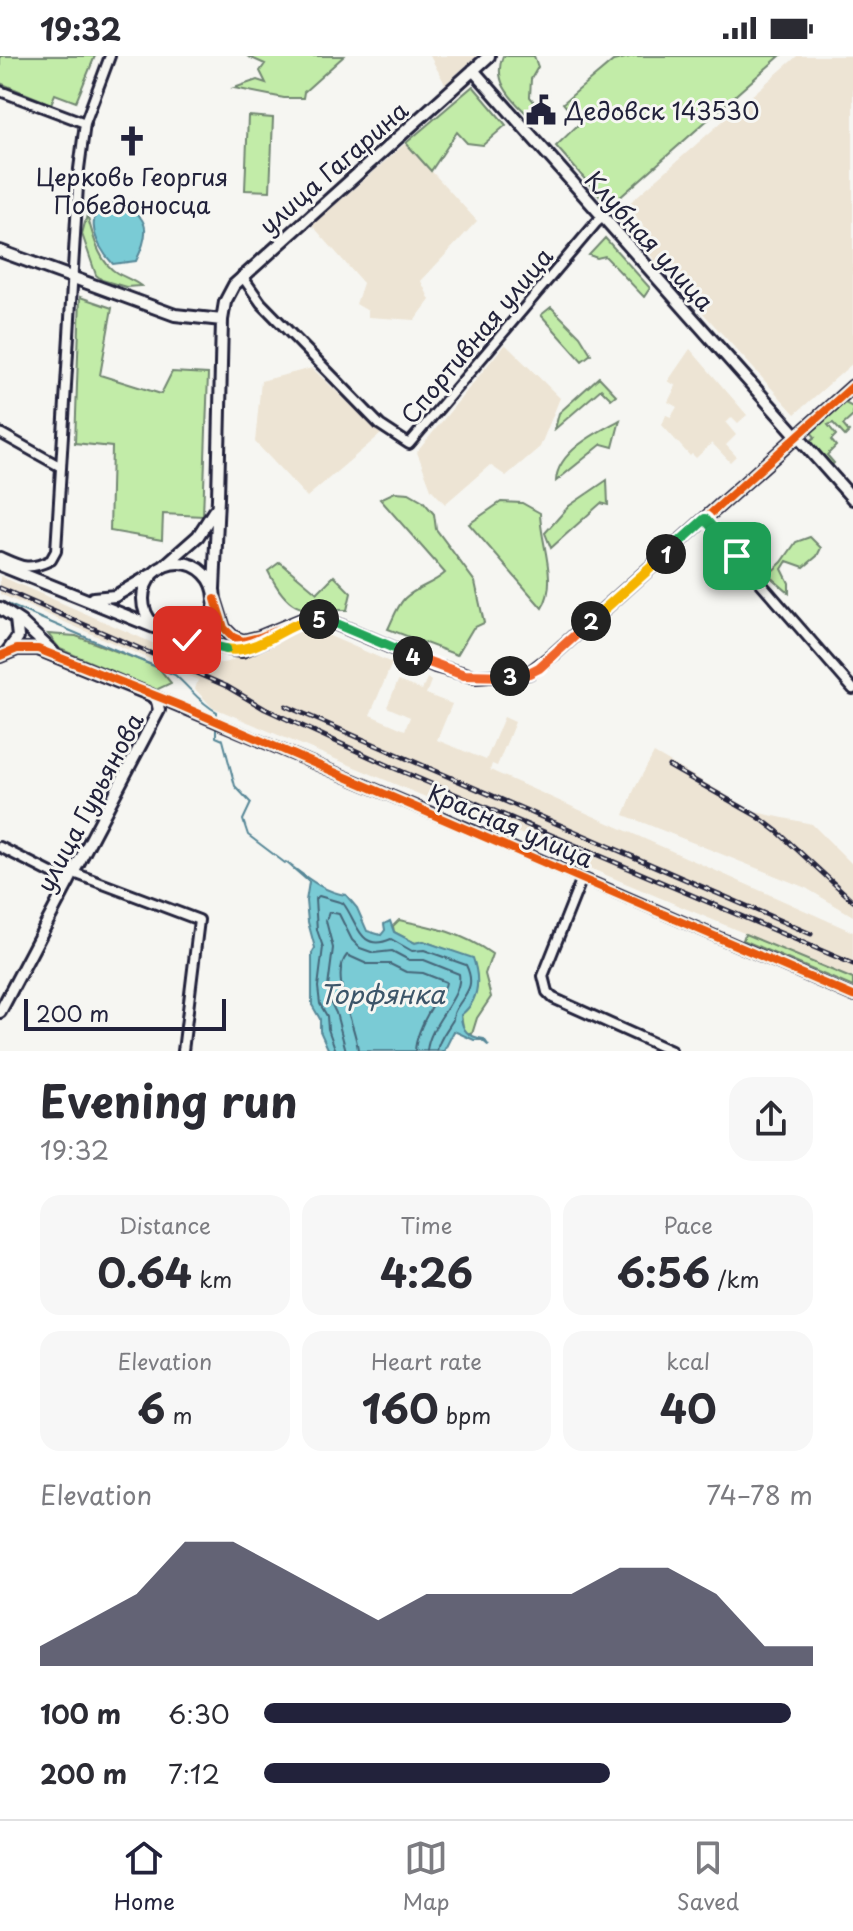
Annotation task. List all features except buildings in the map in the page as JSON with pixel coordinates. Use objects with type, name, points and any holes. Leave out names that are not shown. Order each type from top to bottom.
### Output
[{"type":"street","points":[[0,557],[23,568],[43,564],[54,556],[79,169],[85,123],[110,56]]},
{"type":"street","name":"улица Гагарина","points":[[214,594],[225,302],[242,276],[489,56]]},
{"type":"street","name":"Клубная улица","points":[[473,70],[853,499]]},
{"type":"street","points":[[0,91],[85,123]]},
{"type":"street","name":"Спортивная улица","points":[[242,276],[261,303],[369,414],[391,434],[409,444],[603,217]]},
{"type":"street","points":[[0,251],[175,315],[222,320]]},
{"type":"street","points":[[83,596],[115,596],[175,564],[193,566],[208,578],[224,628],[243,641],[304,619],[325,619],[447,671],[476,677],[529,673],[539,668],[853,386]]},
{"type":"street","points":[[0,433],[61,467]]},
{"type":"street","points":[[160,629],[147,615],[144,591],[158,571],[204,529],[218,498]]},
{"type":"street","points":[[705,519],[853,689]]},
{"type":"street","points":[[0,565],[171,634],[212,646],[242,651],[280,630]]},
{"type":"street","points":[[171,634],[190,634],[201,628],[212,613],[214,594]]},
{"type":"street","points":[[0,608],[65,660]]},
{"type":"street","points":[[1,656],[16,643],[19,631],[16,619]]},
{"type":"street","points":[[1,656],[17,649],[38,649],[151,695]]},
{"type":"street","name":"улица Гурьянова","points":[[0,1012],[158,715],[159,706],[151,695]]},
{"type":"street","name":"Красная улица","points":[[151,695],[853,996]]},
{"type":"street","points":[[0,847],[72,878],[199,920],[183,1051]]},
{"type":"street","points":[[582,878],[543,976],[547,992],[553,998],[671,1051]]},
{"type":"shaded area","points":[[430,56],[477,56],[445,84]]},
{"type":"shaded area","points":[[797,56],[853,56],[853,363],[795,414],[641,245],[643,226],[626,206]]},
{"type":"shaded area","points":[[406,143],[477,221],[421,281],[430,300],[415,320],[368,317],[368,311],[356,304],[363,283],[312,225]]},
{"type":"shaded area","points":[[505,344],[560,398],[540,447],[506,476],[490,465],[445,504],[431,489],[417,452]]},
{"type":"shaded area","points":[[690,349],[747,415],[738,423],[732,417],[726,423],[736,435],[726,445],[736,456],[730,462],[712,443],[696,458],[692,454],[690,456],[662,425],[666,415],[671,417],[677,407],[668,402],[676,386],[668,381]]},
{"type":"shaded area","points":[[312,368],[381,434],[307,497],[255,442],[261,381]]},
{"type":"shaded area","points":[[0,576],[212,669],[214,664],[228,662],[295,630],[309,627],[392,663],[370,715],[405,730],[410,717],[387,707],[398,681],[422,690],[427,678],[431,681],[426,694],[452,704],[437,740],[486,760],[504,717],[515,722],[497,766],[492,764],[490,770],[853,932],[853,979],[549,851],[539,842],[487,819],[447,806],[212,707],[195,689],[198,680],[0,594]]},
{"type":"shaded area","points":[[654,753],[755,812],[812,824],[853,865],[853,916],[806,888],[624,815]]},
{"type":"green space","points":[[0,56],[95,56],[76,102],[55,94],[51,104],[0,83]]},
{"type":"green space","points":[[247,56],[344,56],[304,92],[303,98],[284,98],[234,88],[257,80],[266,83],[260,71],[265,64]]},
{"type":"green space","points":[[503,56],[534,56],[538,67],[531,79],[530,97],[535,103],[533,113],[526,113],[504,87],[500,72]]},
{"type":"green space","points":[[634,56],[780,56],[609,207],[556,146],[580,123],[563,103],[613,61]]},
{"type":"green space","points":[[473,86],[506,125],[483,145],[467,143],[457,132],[431,171],[406,143]]},
{"type":"green space","points":[[248,116],[273,118],[270,191],[245,190]]},
{"type":"green space","points":[[87,215],[105,262],[117,273],[141,286],[126,287],[102,280],[96,275],[82,234]]},
{"type":"green space","points":[[605,238],[650,288],[644,297],[605,256],[597,258],[589,255]]},
{"type":"green space","points":[[80,297],[112,308],[100,375],[161,394],[172,372],[208,374],[203,516],[163,514],[162,540],[110,531],[112,447],[75,443]]},
{"type":"green space","points":[[551,307],[580,336],[591,354],[582,361],[541,315]]},
{"type":"green space","points":[[599,377],[616,395],[611,399],[601,389],[555,429],[559,413]]},
{"type":"green space","points":[[843,402],[853,407],[853,416],[843,425],[849,432],[845,436],[833,423],[828,425],[836,435],[831,440],[836,446],[827,455],[834,463],[831,466],[809,442],[815,437],[809,430]]},
{"type":"green space","points":[[620,420],[613,447],[602,444],[556,481],[563,461],[571,452]]},
{"type":"green space","points":[[607,480],[608,505],[601,503],[551,548],[545,533],[569,506]]},
{"type":"green space","points":[[395,492],[409,493],[423,501],[434,514],[436,529],[475,582],[484,623],[473,628],[457,655],[388,629],[405,598],[445,573],[380,499]]},
{"type":"green space","points":[[501,502],[522,503],[540,513],[549,574],[547,598],[542,608],[469,524]]},
{"type":"green space","points":[[810,537],[821,548],[817,556],[804,567],[787,561],[782,569],[789,583],[789,593],[768,575],[796,542]]},
{"type":"green space","points":[[280,562],[317,593],[334,576],[351,593],[347,610],[308,609],[291,603],[283,596],[268,571]]},
{"type":"green space","points":[[48,634],[76,636],[158,667],[171,683],[156,690],[60,649]]},
{"type":"green space","points":[[399,920],[459,936],[492,954],[485,974],[491,997],[477,1018],[472,1034],[464,1032],[461,1015],[471,1003],[476,990],[473,960],[424,941],[415,943],[394,932],[393,926]]},
{"type":"green space","points":[[745,934],[853,979],[853,987],[743,940]]},
{"type":"water","points":[[121,201],[142,220],[145,226],[144,241],[136,261],[113,264],[96,236],[95,217],[99,209]]},
{"type":"water","name":"Торфянка","points":[[286,862],[322,887],[346,895],[357,908],[367,931],[381,935],[385,930],[384,924],[390,921],[394,932],[415,943],[423,941],[473,958],[477,989],[472,1003],[461,1015],[461,1021],[467,1032],[484,1039],[489,1046],[482,1040],[474,1040],[454,1031],[444,1051],[329,1051],[320,1031],[320,1019],[312,1005],[312,953],[315,948],[306,901],[309,882]]},
{"type":"waterway","points":[[0,601],[175,675],[217,712],[217,717]]},
{"type":"waterway","points":[[216,727],[216,737],[223,740],[235,786],[251,803],[243,820],[248,835],[285,863]]},
{"type":"railway","points":[[0,588],[226,686],[265,709],[394,768],[853,964]]},
{"type":"railway","points":[[286,706],[811,934]]},
{"type":"railway","points":[[669,766],[757,816],[853,901]]},
{"type":"cycle path","points":[[215,599],[224,628],[243,641],[304,619],[325,619],[435,666],[476,677],[529,673],[853,386]]},
{"type":"cycle path","points":[[0,656],[17,649],[38,649],[179,705],[853,996]]},
{"type":"place","name":"Дедовск 143530","points":[[541,110]]},
{"type":"place","name":"Церковь Георгия Победоносца","points":[[132,141]]},
{"type":"route","points":[[187,640],[242,651],[304,619],[325,619],[447,671],[476,677],[529,673],[539,668],[705,519],[737,556]]}]
